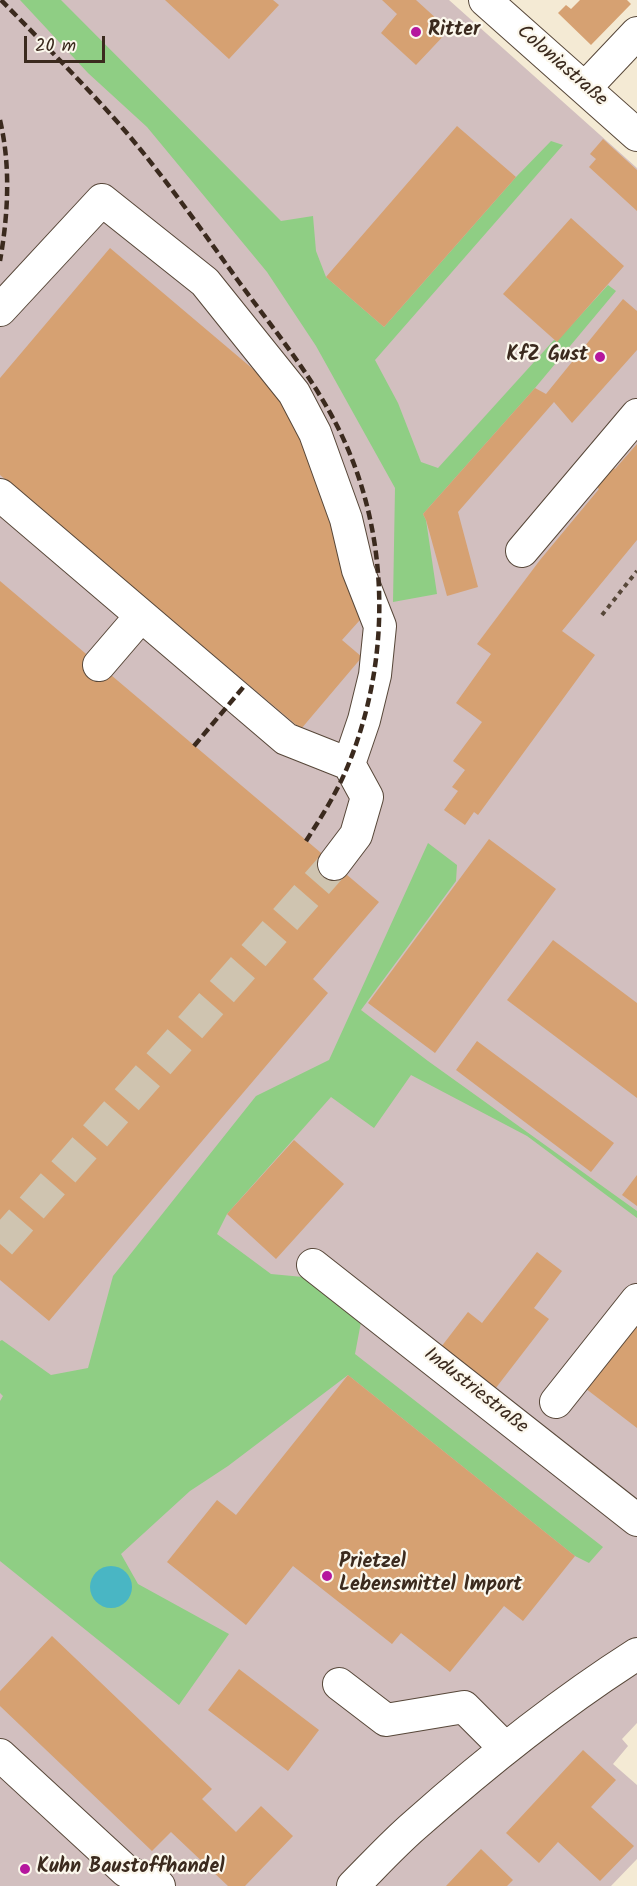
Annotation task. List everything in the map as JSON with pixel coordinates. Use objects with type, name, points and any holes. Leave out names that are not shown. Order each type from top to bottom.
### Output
[{"type":"street","name":"Coloniastraße","points":[[485,0],[637,135]]},
{"type":"street","points":[[585,88],[637,33]]},
{"type":"street","points":[[0,310],[102,200],[205,282],[294,393],[315,433],[346,519],[358,570],[380,626],[375,675],[364,720],[349,764]]},
{"type":"street","points":[[522,551],[637,415]]},
{"type":"street","points":[[0,495],[286,739],[349,764],[367,797],[356,835],[334,864]]},
{"type":"street","points":[[99,665],[141,616]]},
{"type":"street","name":"Industriestraße","points":[[313,1265],[637,1520]]},
{"type":"street","points":[[556,1402],[637,1300]]},
{"type":"street","points":[[353,1886],[413,1826],[505,1748],[582,1690],[637,1654]]},
{"type":"street","points":[[339,1684],[386,1720],[464,1707],[505,1748]]},
{"type":"street","points":[[0,1755],[119,1879],[159,1886]]},
{"type":"path","points":[[602,615],[637,571]]},
{"type":"shaded area","points":[[0,0],[449,0],[637,168],[637,1723],[622,1739],[628,1746],[613,1764],[637,1785],[637,1859],[611,1886],[0,1886]]},
{"type":"green space","points":[[20,0],[61,0],[281,221],[313,216],[316,251],[326,277],[384,327],[516,177],[551,141],[563,145],[375,360],[398,403],[421,462],[438,468],[554,340],[557,341],[608,285],[616,291],[535,388],[423,514],[426,520],[437,594],[393,602],[395,488],[316,346],[267,272],[147,127],[88,73]]},
{"type":"green space","points":[[428,843],[457,865],[456,881],[361,1010],[637,1211],[637,1218],[527,1136],[411,1075],[374,1128],[331,1097],[227,1214],[217,1234],[271,1274],[303,1277],[361,1322],[355,1354],[603,1547],[589,1563],[575,1556],[348,1375],[228,1466],[190,1491],[121,1554],[138,1584],[229,1634],[179,1705],[0,1561],[0,1401],[3,1396],[0,1393],[0,1341],[2,1340],[51,1375],[88,1368],[113,1276],[256,1096],[329,1060]]},
{"type":"water","points":[[111,1566],[119,1567],[126,1572],[131,1579],[131,1595],[126,1602],[119,1607],[111,1608],[103,1607],[96,1602],[91,1595],[90,1587],[91,1579],[96,1572],[103,1567]]},
{"type":"building","points":[[165,0],[273,0],[279,5],[229,59]]},
{"type":"building","points":[[382,0],[416,0],[449,30],[416,65],[381,33],[397,14]]},
{"type":"building","points":[[580,0],[627,0],[631,4],[591,45],[558,13],[566,5],[571,9]]},
{"type":"building","points":[[457,126],[516,177],[384,327],[326,277]]},
{"type":"building","points":[[603,139],[637,170],[637,211],[589,167],[596,159],[590,154]]},
{"type":"building","points":[[571,218],[624,266],[557,342],[503,294]]},
{"type":"building","points":[[110,248],[286,397],[368,611],[342,640],[362,657],[301,729],[0,475],[0,378]]},
{"type":"building","points":[[623,299],[637,311],[637,350],[572,423],[554,402],[458,512],[478,587],[447,596],[423,514],[535,388],[546,394]]},
{"type":"building","points":[[637,444],[637,540],[562,631],[595,655],[478,815],[474,812],[465,825],[444,810],[458,791],[452,787],[465,770],[453,761],[482,722],[456,703],[491,654],[477,644],[540,560],[599,489],[589,481],[606,461],[615,469]]},
{"type":"building","points":[[0,581],[379,902],[313,979],[328,993],[49,1321],[0,1280]]},
{"type":"building","points":[[489,839],[556,889],[435,1053],[368,1003]]},
{"type":"building","points":[[553,940],[637,1003],[637,1098],[507,1000]]},
{"type":"building","points":[[477,1041],[614,1143],[591,1172],[456,1070]]},
{"type":"building","points":[[294,1140],[344,1184],[276,1259],[227,1214]]},
{"type":"building","points":[[637,1175],[637,1206],[622,1195]]},
{"type":"building","points":[[537,1252],[562,1271],[534,1308],[549,1319],[492,1393],[438,1351],[468,1312],[482,1323]]},
{"type":"building","points":[[637,1313],[637,1428],[581,1385]]},
{"type":"building","points":[[348,1375],[575,1556],[523,1621],[504,1606],[450,1672],[401,1633],[392,1644],[293,1566],[246,1625],[167,1562],[217,1500],[236,1515]]},
{"type":"building","points":[[52,1636],[212,1789],[202,1799],[236,1832],[261,1806],[293,1836],[245,1886],[228,1886],[171,1832],[152,1851],[0,1706],[0,1691]]},
{"type":"building","points":[[239,1669],[319,1730],[288,1771],[208,1710]]},
{"type":"building","points":[[583,1750],[616,1780],[591,1807],[634,1846],[600,1881],[558,1842],[539,1863],[506,1833]]},
{"type":"building","points":[[481,1849],[513,1880],[507,1886],[446,1886]]},
{"type":"tunnel","points":[[0,1244],[334,864]]},
{"type":"railway","points":[[1,0],[106,109],[167,183],[301,367],[324,402],[353,460],[366,503],[375,546],[379,590],[378,634],[373,678],[363,721],[345,773],[306,841]]},
{"type":"railway","points":[[0,120],[7,173],[5,226],[0,261]]},
{"type":"railway","points":[[194,746],[246,684]]},
{"type":"place","name":"Ritter","points":[[416,32]]},
{"type":"place","name":"KfZ Gust","points":[[600,357]]},
{"type":"place","name":"Prietzel Lebensmittel Import","points":[[327,1576]]},
{"type":"place","name":"Kuhn Baustoffhandel","points":[[25,1869]]}]
